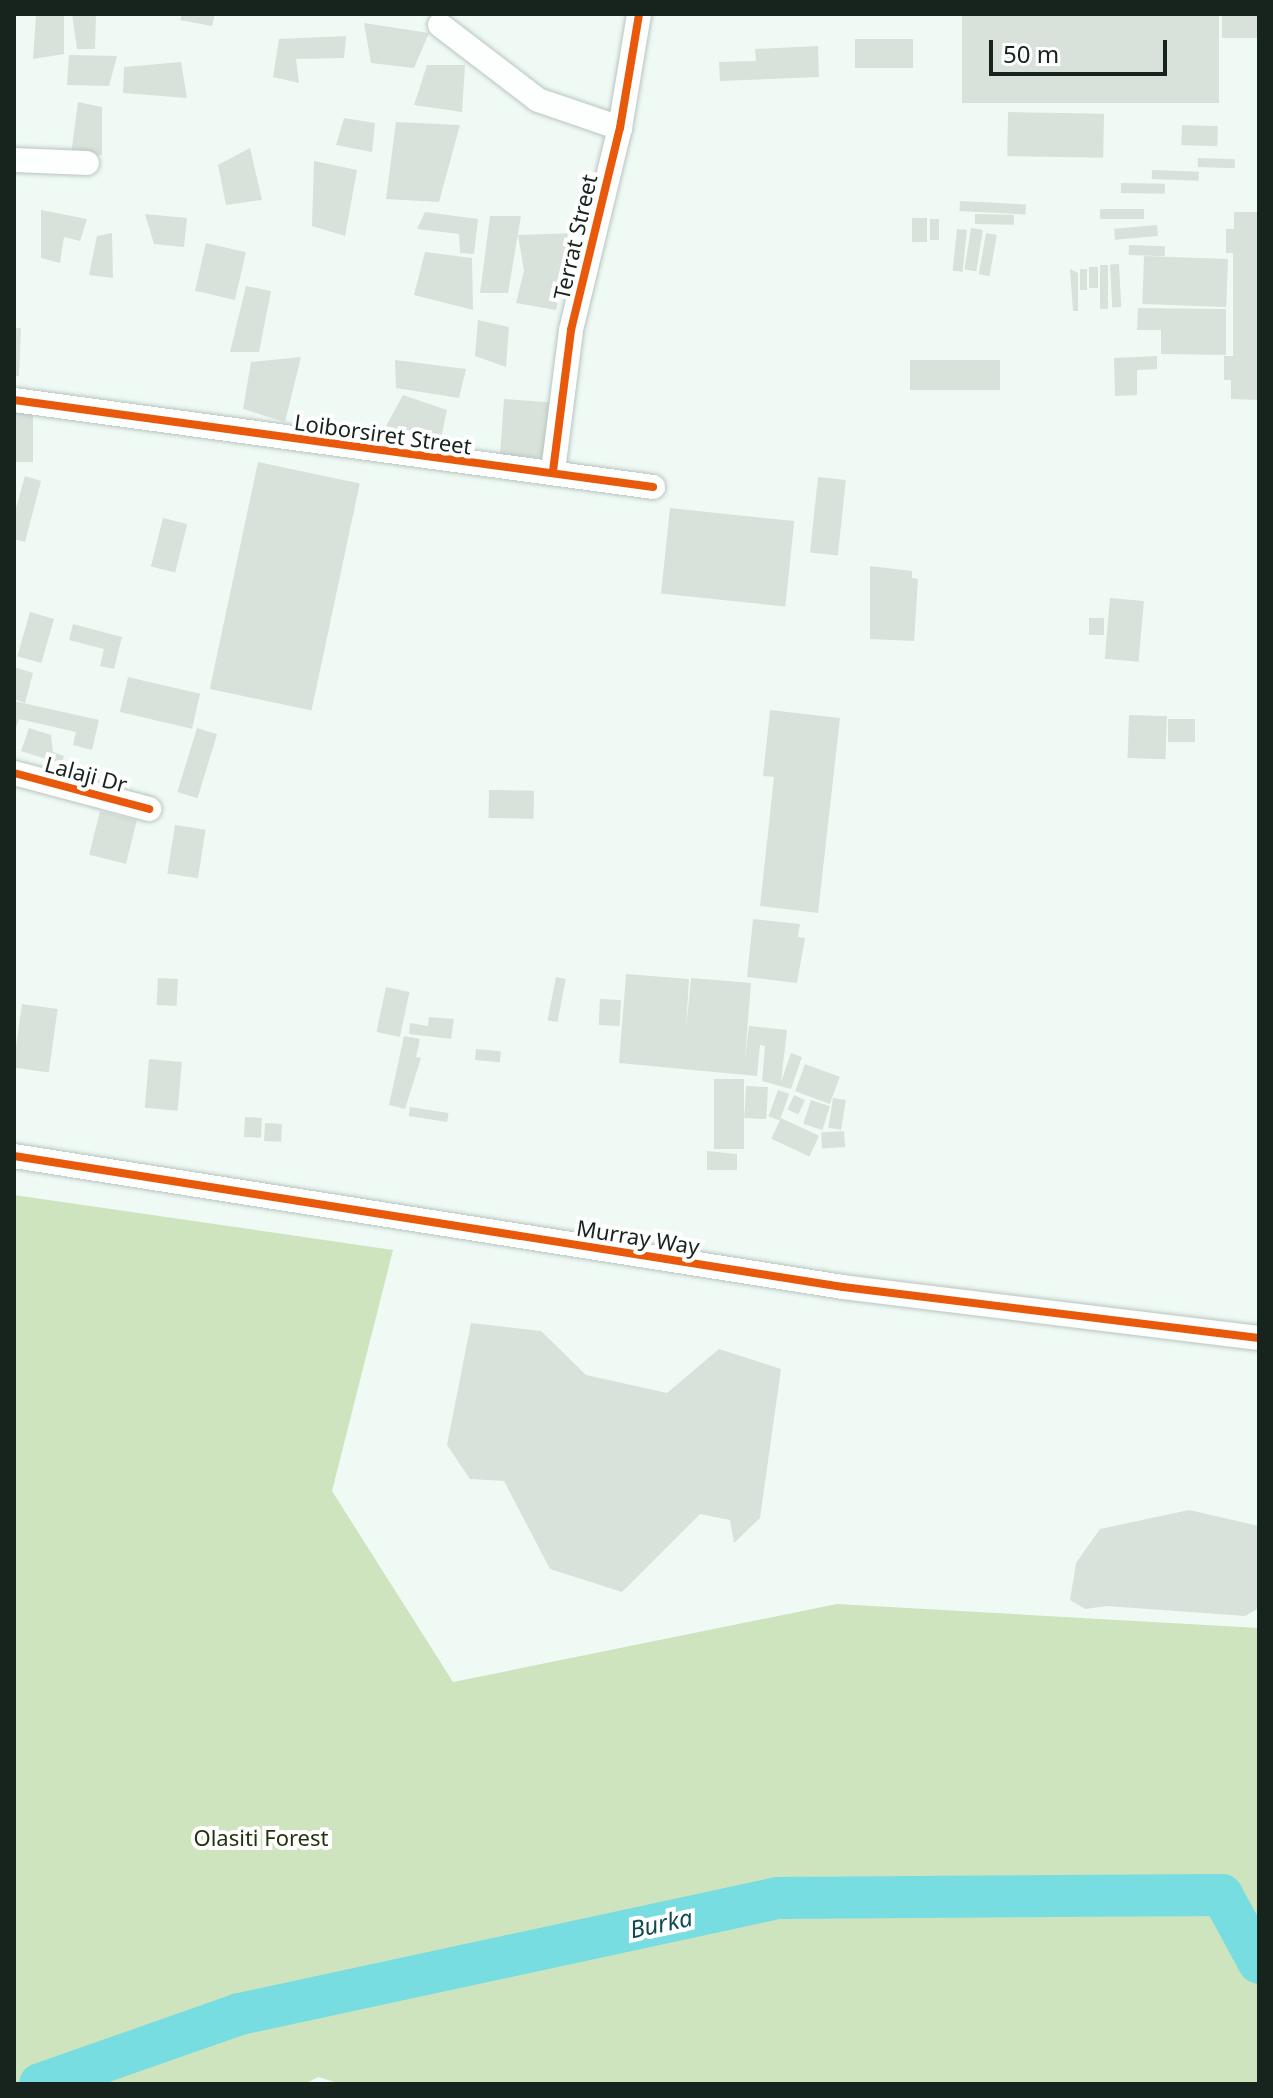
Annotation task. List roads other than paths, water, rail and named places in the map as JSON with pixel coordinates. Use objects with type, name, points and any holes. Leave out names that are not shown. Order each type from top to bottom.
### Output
[{"type":"street","name":"Terrat Street","points":[[553,471],[571,330],[620,128],[639,14]]},
{"type":"street","points":[[440,25],[538,100],[620,128]]},
{"type":"street","points":[[14,160],[87,163]]},
{"type":"street","name":"Loiborsiret Street","points":[[14,400],[462,464],[553,471],[653,487]]},
{"type":"street","name":"Lalaji Dr","points":[[14,773],[149,809]]},
{"type":"street","name":"Murray Way","points":[[14,1156],[843,1287],[1259,1338]]},
{"type":"waterway","name":"Burka","points":[[40,2084],[240,2014],[778,1898],[1222,1895],[1259,1963]]},
{"type":"park label","name":"Olasiti Forest","points":[[261,1838]]}]
